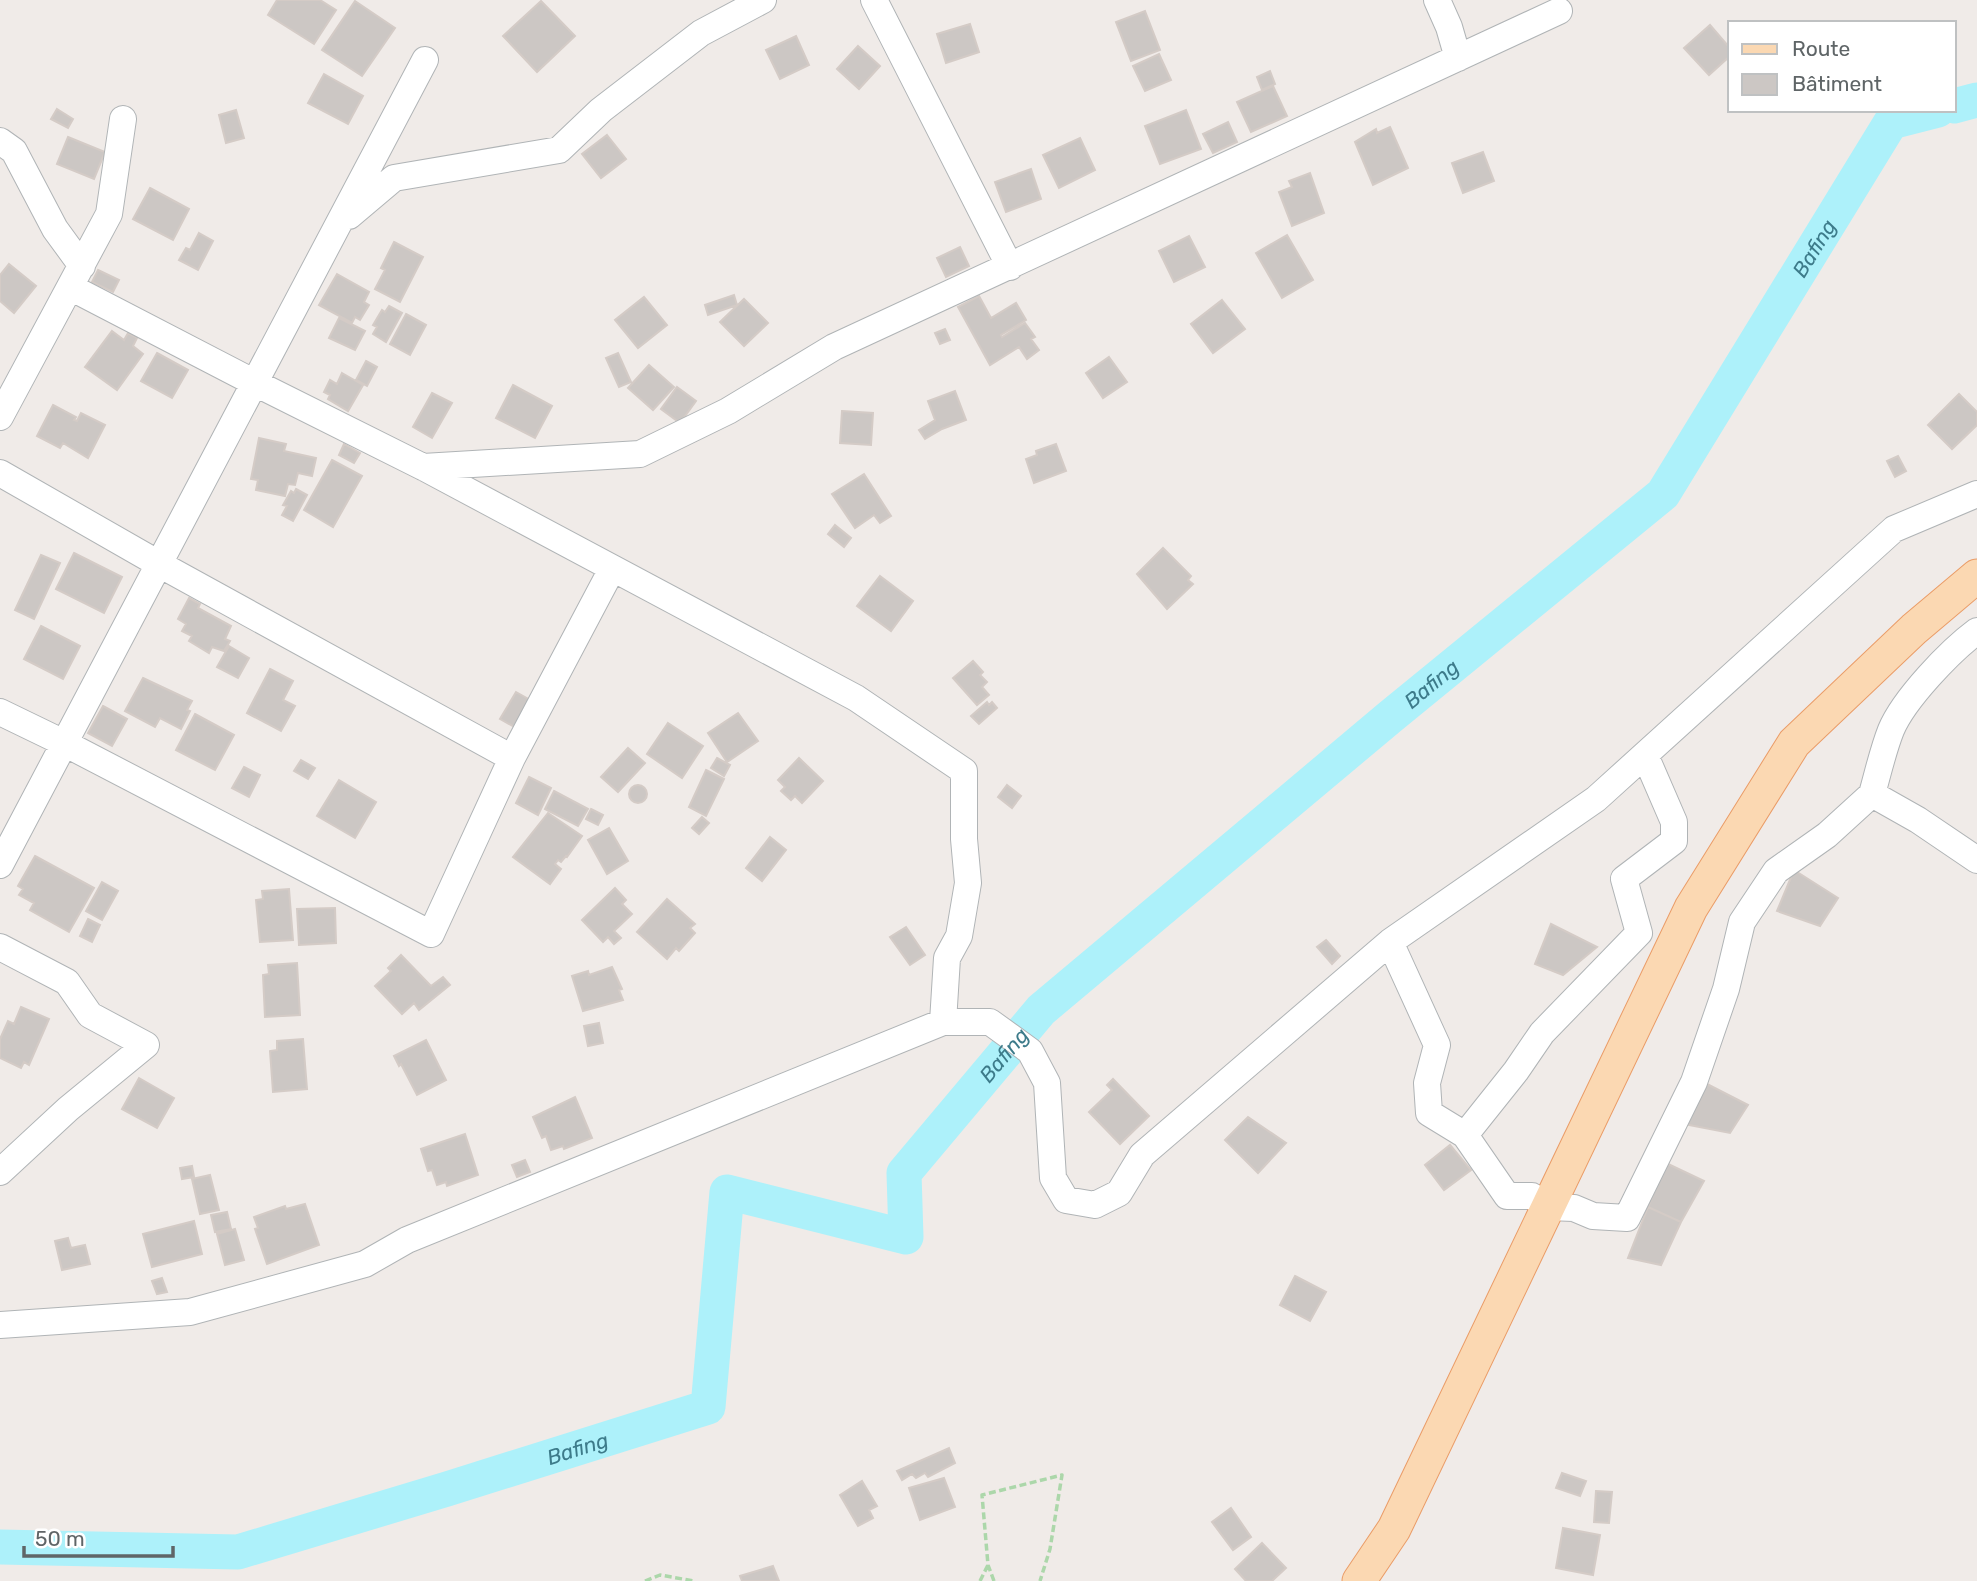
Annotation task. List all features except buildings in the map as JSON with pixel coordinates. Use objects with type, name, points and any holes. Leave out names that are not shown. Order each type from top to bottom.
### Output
[{"type":"main road","points":[[1359,1581],[1394,1530],[1691,908],[1794,743],[1914,629],[1977,576]]},
{"type":"street","points":[[337,226],[394,178],[559,150],[601,110],[701,33],[763,0]]},
{"type":"street","points":[[874,0],[1010,268]]},
{"type":"street","points":[[1437,0],[1458,58]]},
{"type":"street","points":[[423,467],[640,454],[728,411],[834,347],[1010,268],[1559,10]]},
{"type":"street","points":[[0,865],[425,60]]},
{"type":"street","points":[[0,417],[108,214],[123,119]]},
{"type":"street","points":[[0,141],[14,151],[76,276],[255,383],[423,467],[856,698],[964,771],[964,839],[968,883],[959,936],[947,958],[943,1022]]},
{"type":"street","points":[[0,472],[159,564],[512,758]]},
{"type":"street","points":[[0,1325],[190,1312],[365,1264],[407,1240],[943,1022],[990,1022],[1030,1051],[1047,1083],[1053,1178],[1066,1200],[1095,1205],[1119,1194],[1142,1155],[1390,942],[1596,799],[1894,529],[1977,494]]},
{"type":"street","points":[[0,712],[431,934],[512,758],[612,569]]},
{"type":"street","points":[[1390,942],[1437,1045],[1427,1083],[1429,1112],[1465,1135],[1507,1196],[1532,1196],[1548,1207],[1574,1208],[1592,1216],[1627,1218],[1694,1082],[1726,989],[1742,922],[1776,871],[1828,835],[1872,794],[1891,730],[1904,705],[1964,640],[1977,631]]},
{"type":"street","points":[[1465,1135],[1516,1071],[1542,1033],[1639,933],[1624,879],[1674,841],[1674,822],[1645,755]]},
{"type":"street","points":[[1872,794],[1918,820],[1977,860]]},
{"type":"street","points":[[0,947],[67,982],[90,1015],[146,1045],[68,1109],[0,1172]]},
{"type":"path","points":[[993,1581],[988,1565],[982,1495],[1062,1475],[1050,1549],[1040,1581]]},
{"type":"path","points":[[980,1581],[988,1565]]},
{"type":"path","points":[[645,1581],[660,1575],[694,1581]]},
{"type":"waterway","name":"Bafing","points":[[1956,105],[1977,100]]},
{"type":"waterway","name":"Bafing","points":[[0,1547],[238,1552],[708,1407],[727,1192],[906,1237],[904,1173],[1041,1010],[1390,717],[1663,494],[1891,122],[1930,112]]}]
